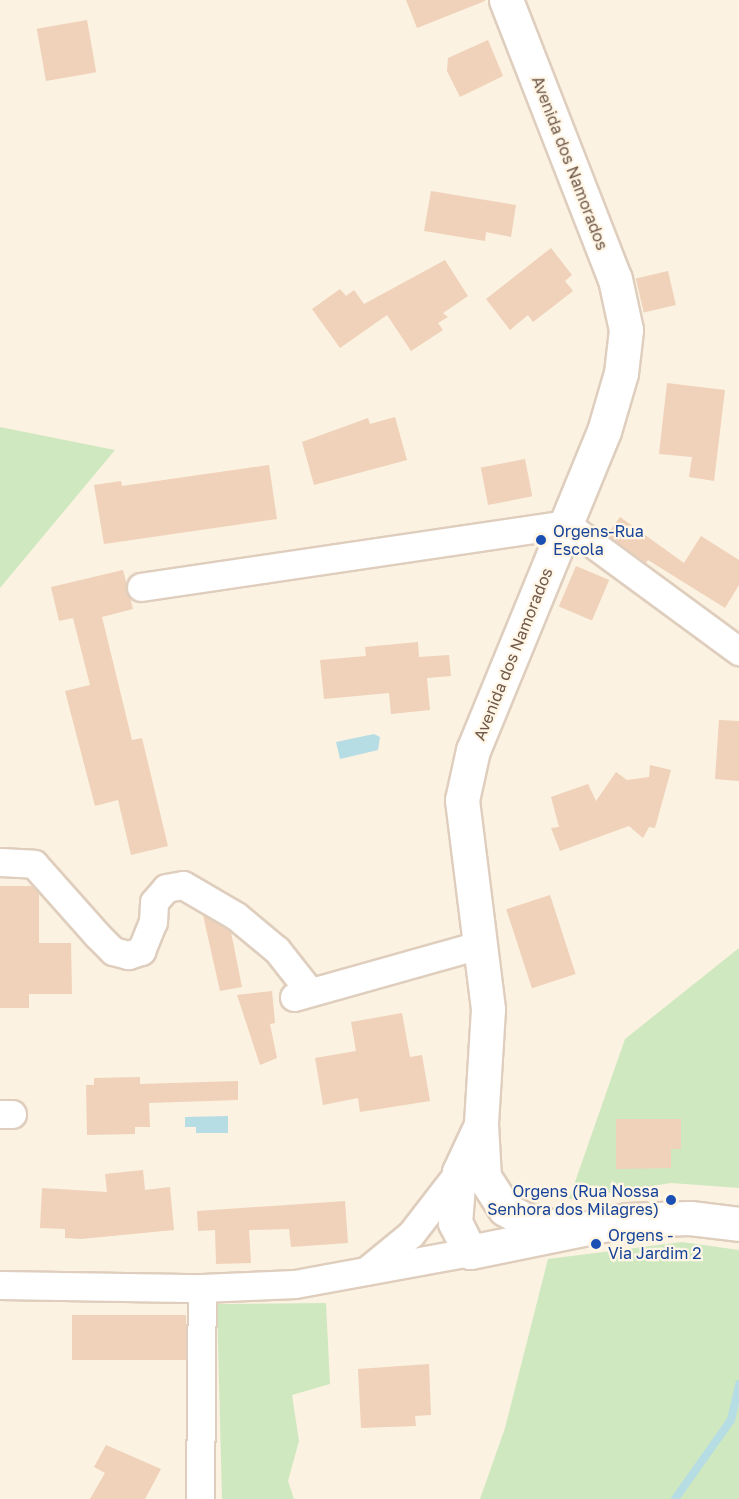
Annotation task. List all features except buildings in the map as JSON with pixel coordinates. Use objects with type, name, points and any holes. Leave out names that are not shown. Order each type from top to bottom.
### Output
[{"type":"street","name":"Avenida dos Namorados","points":[[481,1124],[488,1009],[482,944],[462,800],[473,750],[604,431],[621,373],[626,330],[615,279],[506,0]]},
{"type":"street","points":[[141,587],[566,525],[739,651]]},
{"type":"street","points":[[0,862],[34,864],[113,951],[128,955],[141,951],[153,922],[154,902],[166,888],[183,885],[244,922],[277,950],[302,994],[482,944]]},
{"type":"street","points":[[362,1274],[411,1234],[459,1172],[481,1124]]},
{"type":"street","points":[[481,1124],[484,1177],[490,1193],[524,1219],[566,1230]]},
{"type":"street","points":[[459,1172],[456,1223],[470,1252]]},
{"type":"street","points":[[470,1252],[490,1193]]},
{"type":"street","points":[[0,1285],[202,1288],[295,1284],[362,1274],[566,1230],[670,1218],[739,1224]]},
{"type":"street","points":[[200,1499],[202,1288]]},
{"type":"green space","points":[[0,427],[115,450],[0,588]]},
{"type":"green space","points":[[739,948],[739,1188],[671,1183],[569,1199],[625,1039]]},
{"type":"green space","points":[[682,1242],[739,1250],[739,1499],[480,1499],[505,1428],[548,1259]]},
{"type":"green space","points":[[326,1303],[330,1384],[292,1395],[299,1441],[288,1481],[294,1499],[222,1499],[217,1304]]},
{"type":"water","points":[[374,734],[380,737],[378,750],[340,759],[336,742]]},
{"type":"water","points":[[228,1116],[228,1133],[196,1133],[196,1127],[185,1127],[185,1117]]},
{"type":"waterway","points":[[675,1499],[731,1420],[739,1384]]},
{"type":"place","name":"Orgens-Rua Escola","points":[[541,540]]},
{"type":"place","name":"Orgens (Rua Nossa Senhora dos Milagres)","points":[[671,1200]]},
{"type":"place","name":"Orgens - Via Jardim 2","points":[[596,1244]]}]
